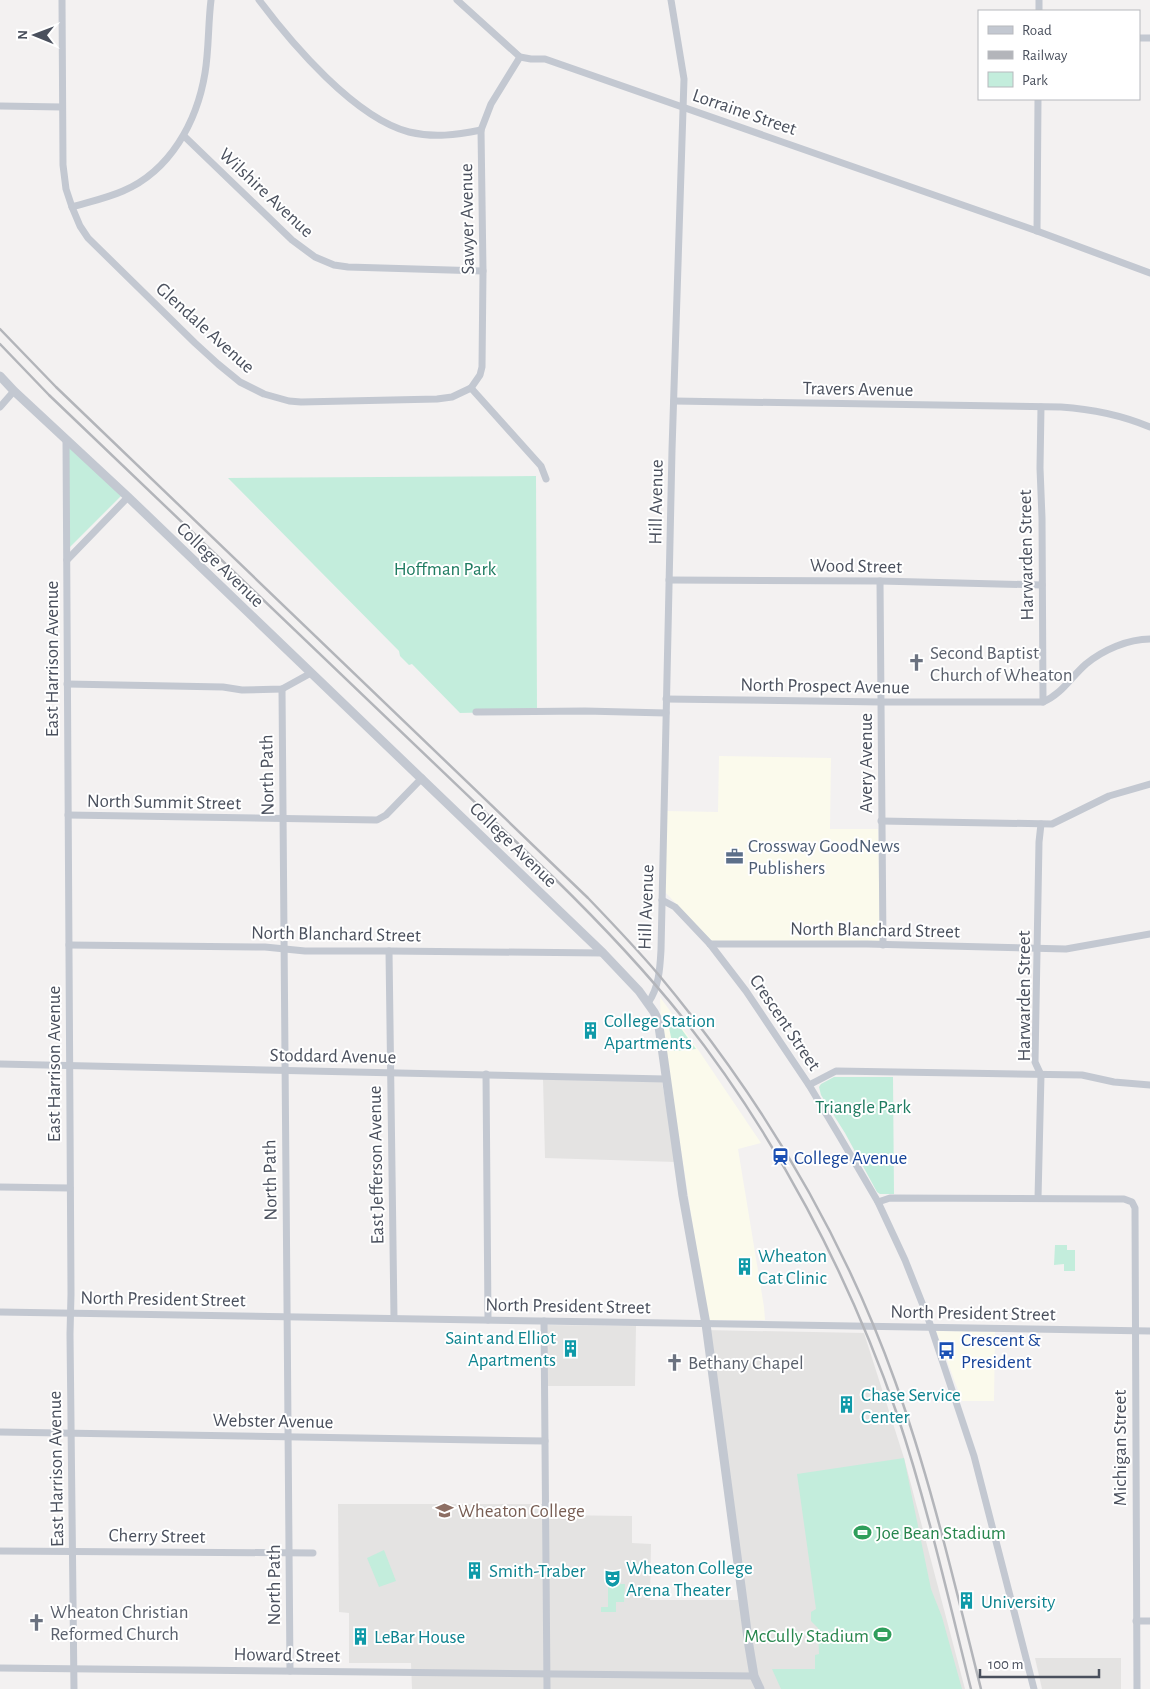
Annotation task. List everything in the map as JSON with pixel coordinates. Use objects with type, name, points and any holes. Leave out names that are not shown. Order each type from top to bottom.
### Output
[{"type":"street","name":"Glendale Avenue","points":[[62,0],[62,107],[65,183],[80,226],[97,249],[218,364],[252,389],[276,398],[311,403],[437,399],[452,396],[471,388]]},
{"type":"street","points":[[72,207],[113,195],[136,184],[157,170],[184,136],[197,106],[205,72],[211,0]]},
{"type":"street","points":[[260,0],[310,61],[354,102],[369,113],[398,128],[420,134],[451,136],[481,130]]},
{"type":"street","points":[[457,0],[520,57]]},
{"type":"street","name":"Hill Avenue","points":[[648,1004],[653,997],[658,974],[662,900],[669,580],[684,79],[671,0]]},
{"type":"street","name":"Sawyer Avenue","points":[[471,388],[480,375],[482,367],[481,130],[491,104],[520,57]]},
{"type":"street","name":"Lorraine Street","points":[[520,57],[545,59],[1037,231],[1150,273]]},
{"type":"street","points":[[1037,231],[1038,100]]},
{"type":"street","points":[[0,106],[62,107]]},
{"type":"street","name":"Wilshire Avenue","points":[[184,136],[292,240],[307,253],[323,261],[348,267],[483,272]]},
{"type":"street","name":"College Avenue","points":[[0,376],[603,953],[654,1012],[658,1020],[683,1196],[706,1324],[754,1676],[760,1689]]},
{"type":"street","points":[[471,388],[542,466],[546,479]]},
{"type":"street","points":[[0,407],[14,391]]},
{"type":"street","name":"Travers Avenue","points":[[674,401],[1061,407],[1096,411],[1126,418],[1150,427]]},
{"type":"street","name":"Harwarden Street","points":[[1041,407],[1043,702]]},
{"type":"street","name":"East Harrison Avenue","points":[[66,439],[70,1434],[74,1689]]},
{"type":"street","points":[[67,560],[128,497]]},
{"type":"street","name":"Wood Street","points":[[669,580],[880,581],[1042,586]]},
{"type":"street","name":"Avery Avenue","points":[[880,581],[883,945]]},
{"type":"street","points":[[1043,702],[1054,698],[1086,664],[1100,654],[1126,643],[1150,639]]},
{"type":"street","points":[[67,684],[223,687],[242,690],[282,689],[311,673]]},
{"type":"street","name":"North Path","points":[[282,689],[290,1671]]},
{"type":"street","name":"North Prospect Avenue","points":[[666,699],[1043,702]]},
{"type":"street","points":[[476,712],[666,713]]},
{"type":"street","name":"North Summit Street","points":[[68,815],[378,820],[386,815],[422,778]]},
{"type":"street","points":[[881,821],[1052,824],[1109,796],[1150,784]]},
{"type":"street","name":"Harwarden Street","points":[[1038,1198],[1041,1075],[1035,1062],[1038,842],[1041,824]]},
{"type":"street","name":"Crescent Street","points":[[662,900],[675,907],[710,944],[746,991],[809,1085],[878,1202],[905,1260],[931,1328],[976,1464],[1034,1689]]},
{"type":"street","name":"North Blanchard Street","points":[[710,944],[1066,949],[1150,934]]},
{"type":"street","name":"North Blanchard Street","points":[[69,945],[265,947],[306,951],[603,953]]},
{"type":"street","name":"East Jefferson Avenue","points":[[389,951],[394,1318]]},
{"type":"street","name":"Stoddard Avenue","points":[[0,1064],[665,1079]]},
{"type":"street","points":[[809,1085],[836,1071],[1082,1075],[1114,1082],[1150,1085]]},
{"type":"street","points":[[486,1074],[488,1320]]},
{"type":"street","points":[[0,1187],[70,1188]]},
{"type":"street","points":[[878,1202],[890,1198],[1038,1198]]},
{"type":"street","name":"Michigan Street","points":[[1038,1198],[1124,1199],[1132,1202],[1135,1208],[1137,1689]]},
{"type":"street","name":"North President Street","points":[[0,1312],[1150,1331]]},
{"type":"street","points":[[544,1321],[547,1689]]},
{"type":"street","name":"Webster Avenue","points":[[0,1432],[545,1440]]},
{"type":"street","name":"Cherry Street","points":[[0,1551],[313,1553]]},
{"type":"street","points":[[1136,1621],[1150,1621]]},
{"type":"street","name":"Howard Street","points":[[0,1668],[754,1676]]},
{"type":"shaded area","points":[[719,756],[831,758],[830,829],[878,829],[880,942],[712,941],[665,892],[666,811],[718,812]]},
{"type":"shaded area","points":[[660,997],[761,1143],[738,1149],[765,1320],[708,1320],[661,1025]]},
{"type":"shaded area","points":[[543,1079],[662,1082],[676,1162],[545,1158]]},
{"type":"shaded area","points":[[547,1325],[636,1326],[635,1386],[548,1386]]},
{"type":"shaded area","name":"Wheaton College","points":[[704,1330],[864,1333],[904,1458],[965,1689],[412,1689],[411,1663],[349,1663],[349,1613],[339,1612],[338,1504],[549,1504],[549,1515],[632,1516],[632,1543],[651,1544],[650,1600],[741,1600]]},
{"type":"shaded area","points":[[936,1331],[995,1332],[994,1401],[962,1401]]},
{"type":"shaded area","points":[[1035,1658],[1121,1658],[1121,1689],[1042,1689]]},
{"type":"green space","points":[[68,444],[122,495],[69,548]]},
{"type":"green space","name":"Hoffman Park","points":[[536,476],[537,711],[460,713],[412,664],[409,665],[400,656],[399,651],[228,478]]},
{"type":"green space","points":[[668,1023],[677,1023],[696,1049],[674,1051]]},
{"type":"green space","name":"Triangle Park","points":[[834,1077],[893,1077],[894,1194],[880,1194],[877,1192],[845,1133],[821,1095],[819,1087],[821,1084]]},
{"type":"green space","points":[[1055,1245],[1067,1245],[1067,1250],[1075,1250],[1075,1271],[1064,1271],[1064,1264],[1054,1265]]},
{"type":"green space","points":[[904,1458],[931,1589],[942,1617],[962,1689],[781,1689],[772,1669],[815,1669],[815,1655],[819,1654],[818,1628],[811,1621],[811,1612],[816,1609],[797,1474]]},
{"type":"green space","points":[[384,1550],[396,1581],[379,1587],[367,1558]]},
{"type":"green space","points":[[608,1584],[625,1584],[624,1602],[616,1602],[616,1612],[601,1612],[601,1607],[608,1607]]},
{"type":"railway","points":[[0,329],[56,387],[588,898],[658,974],[730,1068],[794,1167],[850,1272],[874,1326],[895,1381],[920,1457],[942,1534],[981,1689]]},
{"type":"railway","points":[[0,344],[49,395],[570,894],[652,981],[717,1063],[779,1158],[806,1207],[856,1309],[878,1361],[918,1482],[971,1689]]},
{"type":"place","name":"Second Baptist Church of Wheaton","points":[[916,663]]},
{"type":"place","name":"Crossway GoodNews Publishers","points":[[734,856]]},
{"type":"place","name":"College Station Apartments","points":[[590,1031]]},
{"type":"place","name":"College Avenue","points":[[780,1157]]},
{"type":"place","name":"Wheaton Cat Clinic","points":[[744,1266]]},
{"type":"place","name":"Saint and Elliot Apartments","points":[[570,1348]]},
{"type":"place","name":"Crescent & President","points":[[947,1350]]},
{"type":"place","name":"Bethany Chapel","points":[[674,1362]]},
{"type":"place","name":"Chase Service Center","points":[[847,1405]]},
{"type":"place","name":"Wheaton College","points":[[444,1510]]},
{"type":"place","name":"Joe Bean Stadium","points":[[862,1532]]},
{"type":"place","name":"Smith-Traber","points":[[475,1570]]},
{"type":"place","name":"Wheaton College Arena Theater","points":[[612,1578]]},
{"type":"place","name":"University","points":[[967,1601]]},
{"type":"place","name":"Wheaton Christian Reformed Church","points":[[36,1622]]},
{"type":"place","name":"McCully Stadium","points":[[883,1635]]},
{"type":"place","name":"LeBar House","points":[[360,1636]]}]
